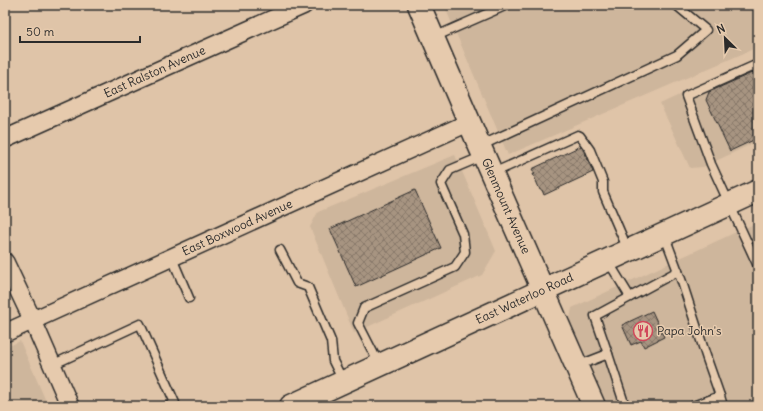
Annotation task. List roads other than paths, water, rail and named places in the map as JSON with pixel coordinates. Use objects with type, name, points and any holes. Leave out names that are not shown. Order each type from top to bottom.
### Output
[{"type":"main road","name":"Glenmount Avenue","points":[[419,5],[594,406]]},
{"type":"main road","name":"East Waterloo Road","points":[[291,406],[758,190]]},
{"type":"street","name":"East Ralston Avenue","points":[[5,139],[304,5]]},
{"type":"street","name":"East Boxwood Avenue","points":[[5,333],[470,122]]},
{"type":"street","points":[[5,262],[33,321],[70,406]]},
{"type":"lane","points":[[434,37],[507,5]]},
{"type":"lane","points":[[485,159],[677,55],[706,30],[676,5]]},
{"type":"lane","points":[[758,64],[686,96],[711,164],[758,266]]},
{"type":"lane","points":[[379,365],[358,323],[364,308],[455,267],[465,252],[462,234],[441,184],[450,170],[485,159],[578,135],[590,150],[603,182],[603,192],[628,251]]},
{"type":"lane","points":[[664,234],[682,282],[723,406]]},
{"type":"lane","points":[[280,250],[297,283],[308,287],[331,341],[333,361],[343,382]]},
{"type":"lane","points":[[172,258],[189,298]]},
{"type":"lane","points":[[607,260],[630,297]]},
{"type":"lane","points":[[625,406],[595,316],[678,271]]},
{"type":"lane","points":[[52,365],[140,324],[175,403],[168,406]]},
{"type":"lane","points":[[577,367],[608,354]]},
{"type":"lane","points":[[693,406],[720,396]]},
{"type":"place","name":"Papa John's","points":[[643,331]]}]
